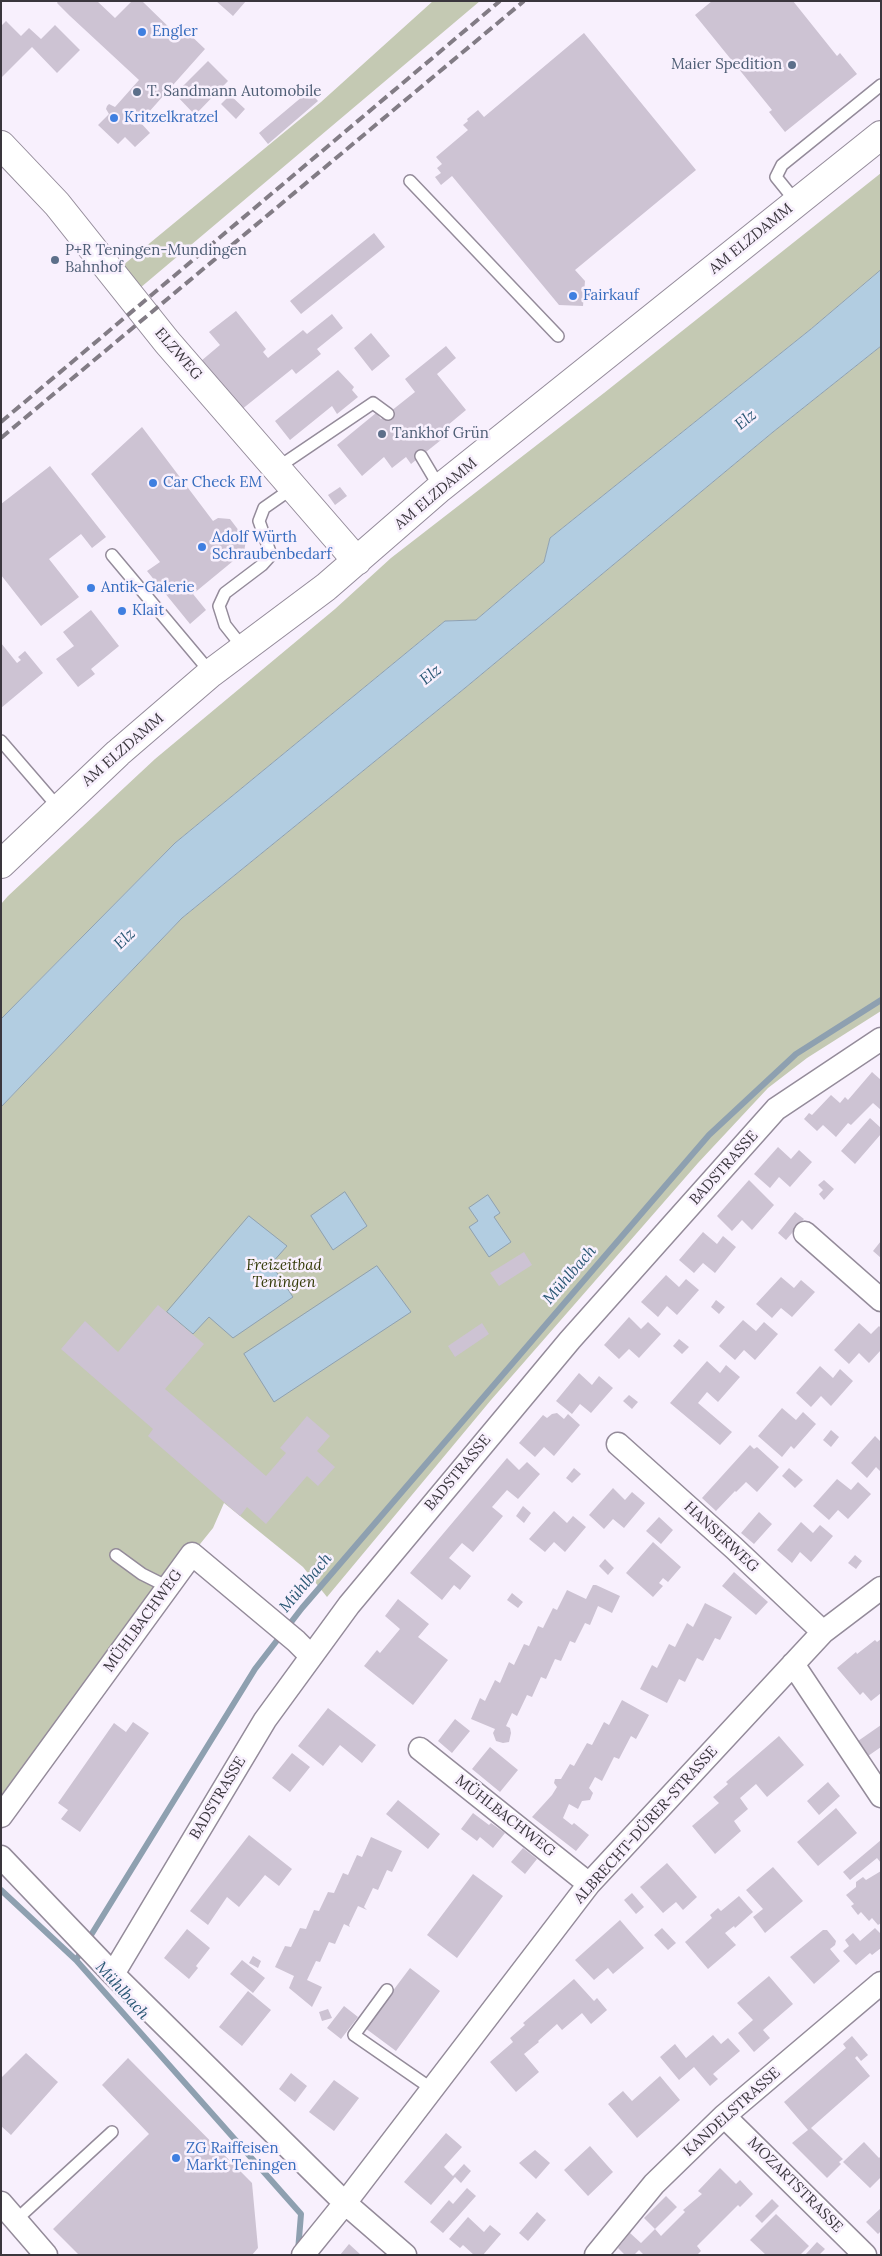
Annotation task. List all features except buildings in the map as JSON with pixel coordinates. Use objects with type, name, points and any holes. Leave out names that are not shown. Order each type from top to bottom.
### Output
[{"type":"street","name":"AM ELZDAMM","points":[[1,864],[58,807],[211,673],[244,650],[357,561],[440,488],[881,135]]},
{"type":"street","name":"ELZWEG","points":[[1,145],[57,204],[167,342],[357,561]]},
{"type":"street","name":"BADSTRASSE","points":[[113,1974],[265,1720],[304,1649],[349,1605],[570,1340],[776,1109],[881,1039]]},
{"type":"street","points":[[805,1232],[881,1300]]},
{"type":"street","name":"HANSERWEG","points":[[618,1444],[734,1548],[823,1632]]},
{"type":"street","name":"MÜHLBACHWEG","points":[[1,1816],[192,1554],[304,1649]]},
{"type":"street","name":"ALBRECHT-DÜRER-STRASSE","points":[[309,2248],[589,1884],[823,1632],[881,1588]]},
{"type":"street","points":[[793,1664],[881,1796]]},
{"type":"street","name":"MÜHLBACHWEG","points":[[420,1749],[524,1830],[589,1884]]},
{"type":"street","points":[[1,1857],[113,1974],[345,2203],[405,2255]]},
{"type":"street","name":"KANDELSTRASSE","points":[[596,2255],[654,2184],[724,2116],[881,1983]]},
{"type":"street","name":"MOZARTSTRASSE","points":[[724,2116],[865,2255]]},
{"type":"street","points":[[1,2203],[17,2219],[46,2255]]},
{"type":"lane","points":[[797,203],[776,177],[782,165],[881,85]]},
{"type":"lane","points":[[410,181],[558,336]]},
{"type":"lane","points":[[244,650],[225,625],[219,606],[225,592],[262,565],[270,555],[259,521],[264,508],[285,477],[373,403],[388,414]]},
{"type":"lane","points":[[421,456],[440,488]]},
{"type":"lane","points":[[112,555],[211,673]]},
{"type":"lane","points":[[1,741],[58,807]]},
{"type":"lane","points":[[116,1555],[142,1574],[168,1587]]},
{"type":"lane","points":[[387,1990],[354,2035],[432,2088]]},
{"type":"lane","points":[[17,2219],[112,2132]]},
{"type":"green space","points":[[433,1],[480,1],[140,288],[122,266],[321,102]]},
{"type":"green space","points":[[881,173],[881,270],[811,329],[550,538],[544,562],[476,620],[445,621],[175,843],[1,1019],[1,904],[8,896],[155,759],[335,609],[391,558],[604,393]]},
{"type":"green space","name":"Freizeitbad Teningen","points":[[881,346],[881,1011],[807,1058],[768,1088],[698,1163],[491,1400],[327,1597],[303,1567],[224,1503],[213,1528],[1,1816],[1,1107],[182,918],[465,688],[773,432]]},
{"type":"water","name":"Elz","points":[[881,270],[881,346],[773,432],[465,688],[182,918],[1,1107],[1,1019],[175,843],[445,621],[476,620],[544,562],[550,538],[811,329]]},
{"type":"water","points":[[345,1192],[367,1226],[333,1250],[311,1216]]},
{"type":"water","points":[[488,1195],[500,1213],[494,1217],[511,1242],[489,1257],[469,1227],[478,1221],[469,1208]]},
{"type":"water","points":[[249,1216],[287,1246],[271,1264],[293,1297],[233,1338],[209,1317],[193,1334],[167,1312]]},
{"type":"water","points":[[377,1266],[411,1312],[274,1402],[244,1354]]},
{"type":"waterway","name":"Mühlbach","points":[[88,1940],[255,1669],[302,1608],[709,1135],[796,1054],[881,1000]]},
{"type":"waterway","points":[[1,1890],[76,1960]]},
{"type":"waterway","name":"Mühlbach","points":[[83,1949],[76,1960],[301,2214],[298,2251]]},
{"type":"railway","points":[[1,422],[500,1]]},
{"type":"railway","points":[[1,438],[524,1]]},
{"type":"place","name":"Engler","points":[[142,32]]},
{"type":"place","name":"Maier Spedition","points":[[792,65]]},
{"type":"place","name":"T. Sandmann Automobile","points":[[137,92]]},
{"type":"place","name":"Kritzelkratzel","points":[[114,118]]},
{"type":"place","name":"P+R Teningen-Mundingen Bahnhof","points":[[55,260]]},
{"type":"place","name":"Fairkauf","points":[[573,296]]},
{"type":"place","name":"Tankhof Grün","points":[[382,434]]},
{"type":"place","name":"Car Check EM","points":[[153,483]]},
{"type":"place","name":"Adolf Würth Schraubenbedarf","points":[[202,547]]},
{"type":"place","name":"Antik-Galerie","points":[[91,588]]},
{"type":"place","name":"Klait","points":[[122,611]]},
{"type":"place","name":"ZG Raiffeisen Markt Teningen","points":[[176,2158]]}]
